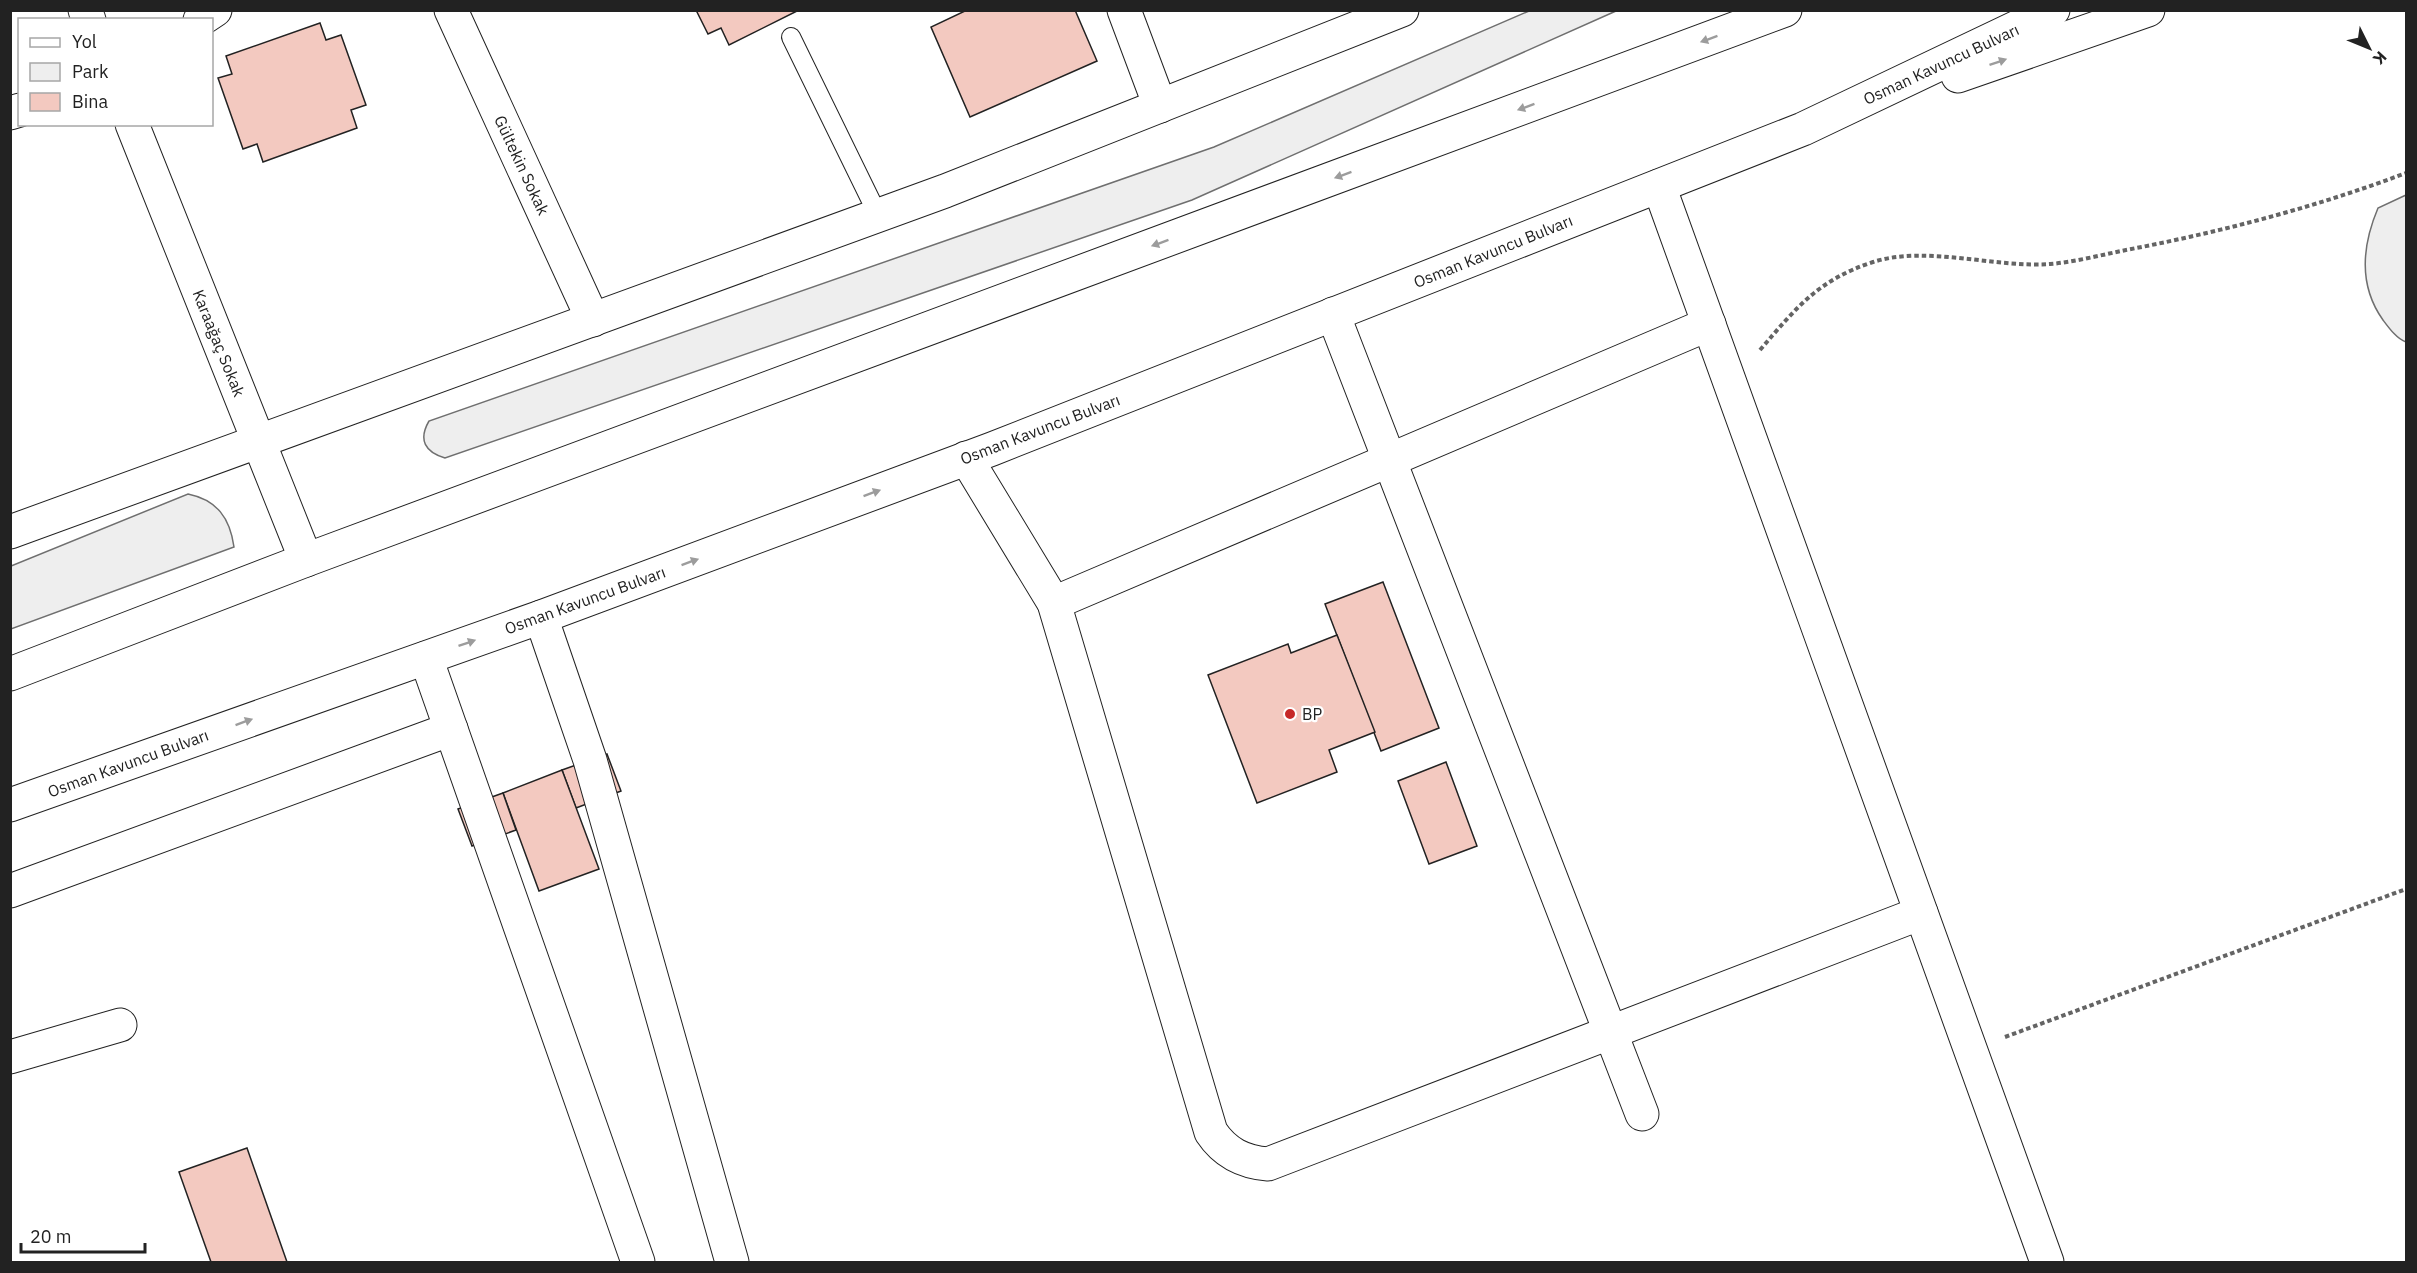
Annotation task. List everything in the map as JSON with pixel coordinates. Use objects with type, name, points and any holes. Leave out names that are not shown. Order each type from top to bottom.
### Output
[{"type":"main road","name":"Gültekin Sokak","points":[[451,10],[593,320]]},
{"type":"main road","points":[[1124,10],[1160,106]]},
{"type":"main road","points":[[10,532],[259,443],[878,215],[1402,10]]},
{"type":"main road","name":"Osman Kavuncu Bulvarı","points":[[10,805],[540,617],[966,459],[1803,129],[2053,10]]},
{"type":"main road","points":[[1803,129],[2148,10]]},
{"type":"main road","points":[[10,674],[306,560],[1776,13]]},
{"type":"main road","name":"Karaağaç Sokak","points":[[133,126],[306,560]]},
{"type":"main road","points":[[1659,186],[2047,1263]]},
{"type":"main road","points":[[1333,314],[1642,1114]]},
{"type":"main road","points":[[1054,603],[1709,324]]},
{"type":"main road","points":[[966,459],[1054,603],[1211,1132],[1230,1153],[1243,1160],[1268,1164],[1921,913]]},
{"type":"main road","points":[[540,617],[593,769],[732,1263]]},
{"type":"main road","points":[[426,658],[638,1263]]},
{"type":"main road","points":[[10,891],[452,729]]},
{"type":"main road","points":[[10,1057],[120,1025]]},
{"type":"lane","points":[[791,37],[878,215]]},
{"type":"path","points":[[1732,388],[1756,354],[1801,302],[1822,285],[1846,272],[1875,261],[1907,256],[2049,264],[2162,243],[2273,216],[2406,173]]},
{"type":"path","points":[[1970,1050],[2406,889]]},
{"type":"green space","points":[[1529,11],[1616,11],[1192,200],[445,458],[428,449],[425,444],[424,434],[429,421],[1214,147]]},
{"type":"green space","points":[[2406,195],[2406,342],[2391,330],[2375,307],[2369,293],[2365,265],[2369,237],[2378,208]]},
{"type":"green space","points":[[188,494],[207,501],[220,512],[229,527],[234,547],[11,629],[11,566]]},
{"type":"building","points":[[696,10],[799,10],[729,45],[721,28],[708,34]]},
{"type":"building","points":[[967,10],[1075,10],[1097,61],[970,117],[931,27]]},
{"type":"building","points":[[320,23],[326,40],[341,35],[366,105],[351,110],[357,128],[263,162],[257,144],[243,149],[218,78],[232,74],[226,56]]},
{"type":"building","points":[[1383,582],[1439,728],[1381,751],[1325,604]]},
{"type":"building","points":[[1337,635],[1375,732],[1329,750],[1337,772],[1257,803],[1208,675],[1288,644],[1291,653]]},
{"type":"building","points":[[607,754],[621,791],[576,808],[562,770]]},
{"type":"building","points":[[1446,762],[1477,846],[1429,864],[1398,781]]},
{"type":"building","points":[[562,770],[599,869],[539,891],[503,793]]},
{"type":"building","points":[[503,793],[516,830],[472,846],[458,809]]},
{"type":"building","points":[[247,1148],[287,1262],[211,1262],[179,1172]]},
{"type":"place","name":"BP","points":[[1290,714]]}]
